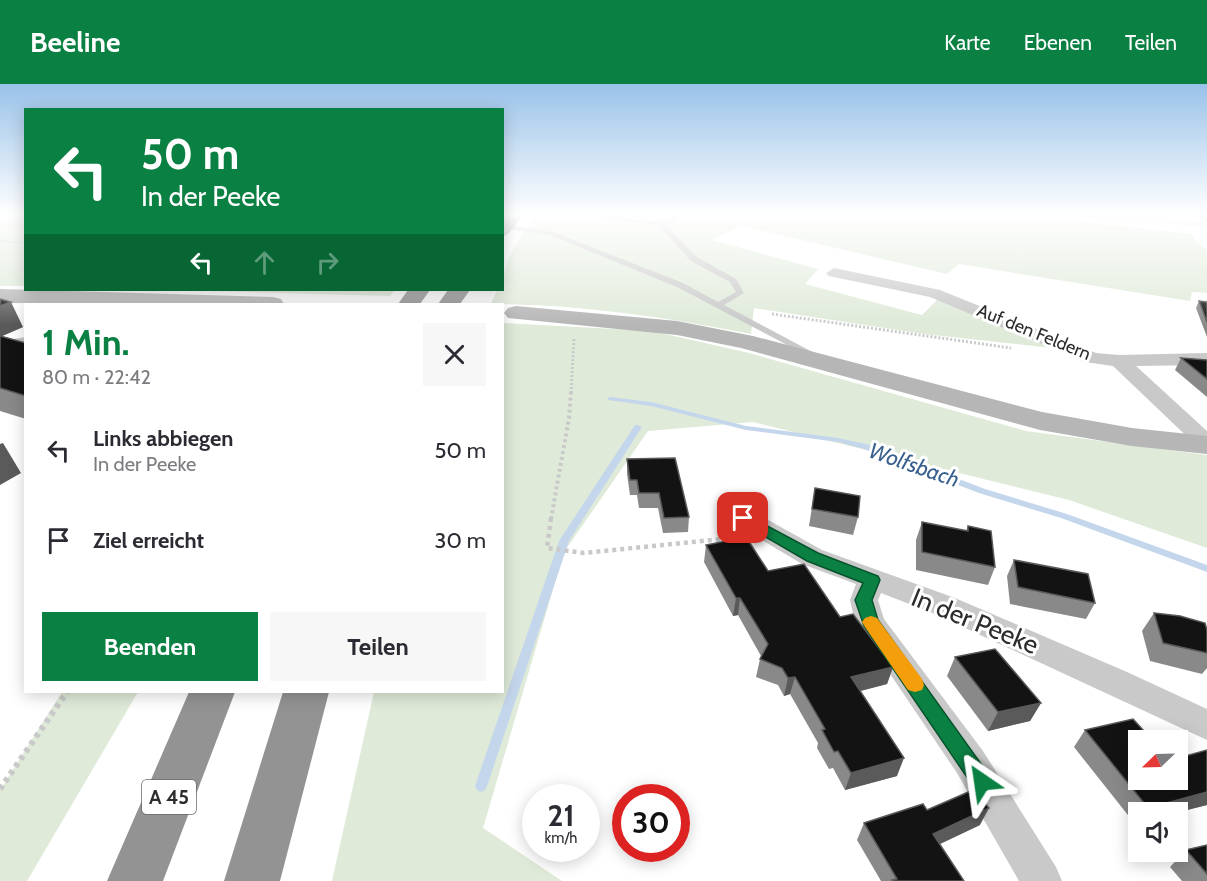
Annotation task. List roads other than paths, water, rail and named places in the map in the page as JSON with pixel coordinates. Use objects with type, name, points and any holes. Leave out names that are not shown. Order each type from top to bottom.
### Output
[{"type":"highway","name":"A 45","points":[[135,881],[212,693]]},
{"type":"highway","points":[[252,881],[306,693]]},
{"type":"main road","points":[[0,296],[243,303]]},
{"type":"main road","points":[[516,313],[592,318],[688,330],[829,363],[1040,421],[1132,438],[1207,444]]},
{"type":"street","name":"Auf den Feldern","points":[[834,273],[934,293],[1092,358],[1119,361],[1207,444]]},
{"type":"street","points":[[1119,361],[1207,360]]},
{"type":"street","name":"In der Peeke","points":[[743,518],[812,557],[945,606],[1042,648],[1207,725]]},
{"type":"street","points":[[872,580],[864,600],[870,622],[970,762],[1042,881]]},
{"type":"lane","points":[[594,250],[680,285],[829,363]]},
{"type":"lane","points":[[686,250],[694,259],[733,281],[741,293],[718,305]]},
{"type":"lane","points":[[0,344],[24,340]]},
{"type":"waterway","name":"Wolfsbach","points":[[610,399],[651,404],[746,428],[838,440],[867,447],[982,491],[1064,516],[1207,569]]},
{"type":"waterway","points":[[481,786],[564,541],[638,427]]}]
